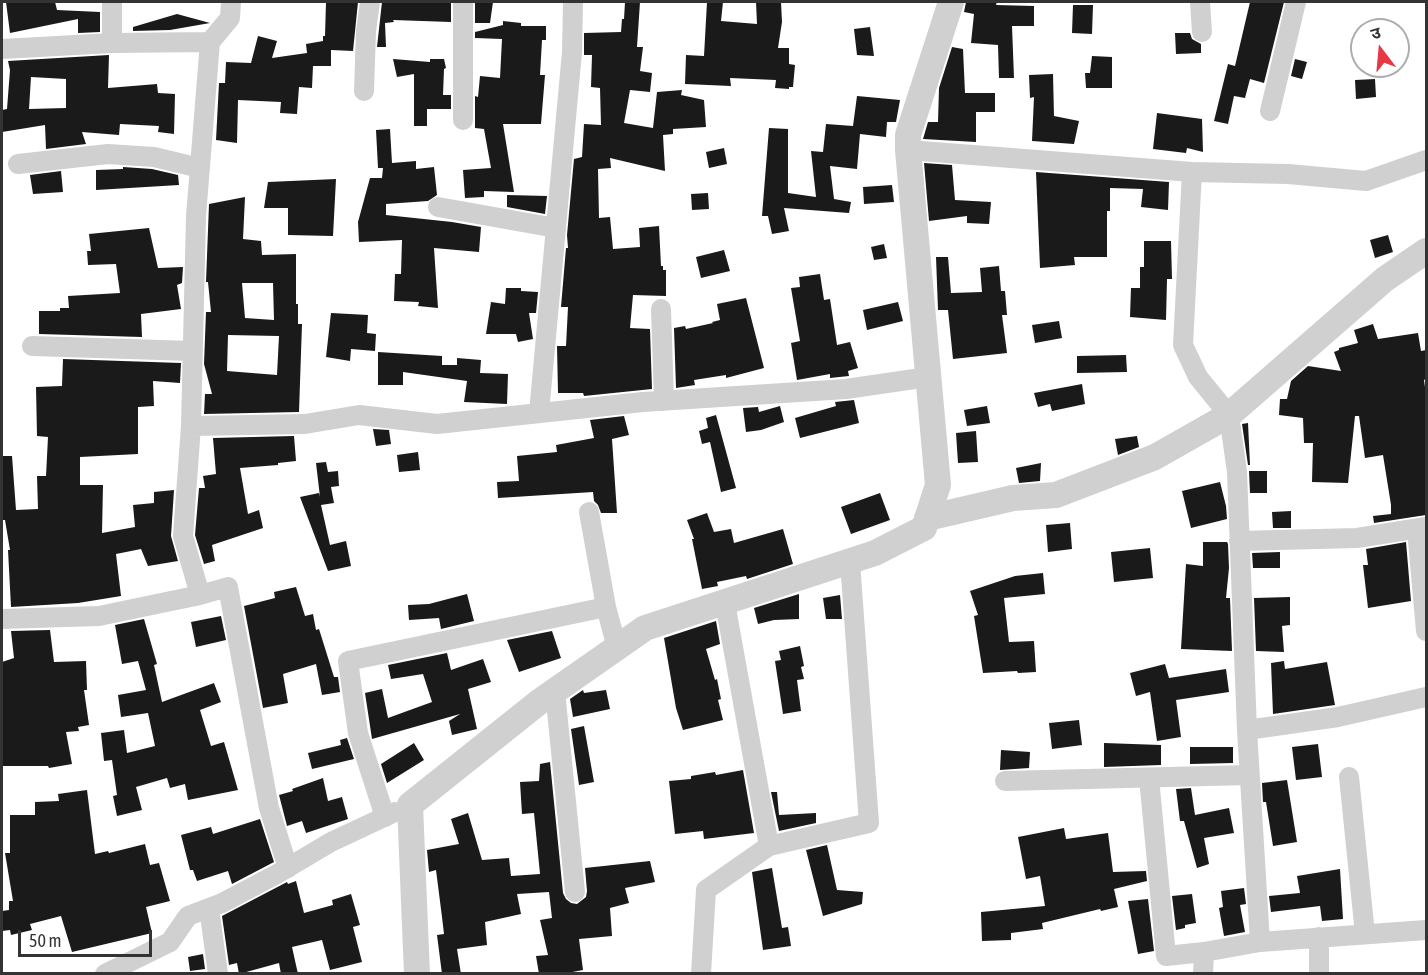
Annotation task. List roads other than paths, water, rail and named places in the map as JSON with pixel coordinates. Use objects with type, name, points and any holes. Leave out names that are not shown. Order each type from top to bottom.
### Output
[{"type":"street","points":[[112,2],[112,43]]},
{"type":"street","points":[[200,595],[183,536],[191,426],[196,216],[210,42],[230,18],[231,2]]},
{"type":"street","points":[[364,91],[366,32],[370,2]]},
{"type":"street","points":[[463,2],[463,120]]},
{"type":"street","points":[[539,413],[572,52],[573,2]]},
{"type":"street","points":[[105,974],[170,942],[188,916],[209,908],[288,868],[332,842],[410,805],[555,691],[645,628],[875,554],[924,528],[938,485],[908,135],[951,2]]},
{"type":"street","points":[[1200,2],[1202,32]]},
{"type":"street","points":[[1270,111],[1296,2]]},
{"type":"street","points":[[2,49],[112,43],[210,42]]},
{"type":"street","points":[[908,150],[1192,172],[1288,174],[1366,181],[1426,160]]},
{"type":"street","points":[[18,164],[108,154],[154,157],[200,168]]},
{"type":"street","points":[[1192,172],[1183,345],[1198,377],[1229,416],[1237,472],[1249,775],[1260,942]]},
{"type":"street","points":[[438,207],[556,228]]},
{"type":"street","points":[[927,518],[1013,498],[1056,495],[1155,457],[1229,416],[1385,279],[1426,251]]},
{"type":"street","points":[[661,309],[664,401]]},
{"type":"street","points":[[32,346],[193,351]]},
{"type":"street","points":[[191,426],[305,424],[359,415],[437,424],[664,401],[846,389],[928,377]]},
{"type":"street","points":[[589,512],[606,607],[617,648]]},
{"type":"street","points":[[1239,541],[1358,538],[1422,528],[1426,631]]},
{"type":"street","points":[[701,974],[706,890],[769,846],[869,823],[850,562]]},
{"type":"street","points":[[2,619],[99,616],[228,587],[269,808],[288,868]]},
{"type":"street","points":[[725,603],[769,846]]},
{"type":"street","points":[[385,817],[358,733],[348,661],[606,607]]},
{"type":"street","points":[[555,691],[575,892]]},
{"type":"street","points":[[1247,730],[1338,717],[1426,697]]},
{"type":"street","points":[[1005,781],[1249,775]]},
{"type":"street","points":[[1349,777],[1365,934]]},
{"type":"street","points":[[1149,778],[1166,956],[1260,942],[1426,930]]},
{"type":"street","points":[[410,805],[417,974]]},
{"type":"street","points":[[209,908],[218,974]]},
{"type":"street","points":[[1319,937],[1319,974]]},
{"type":"street","points":[[1203,974],[1204,952]]}]
